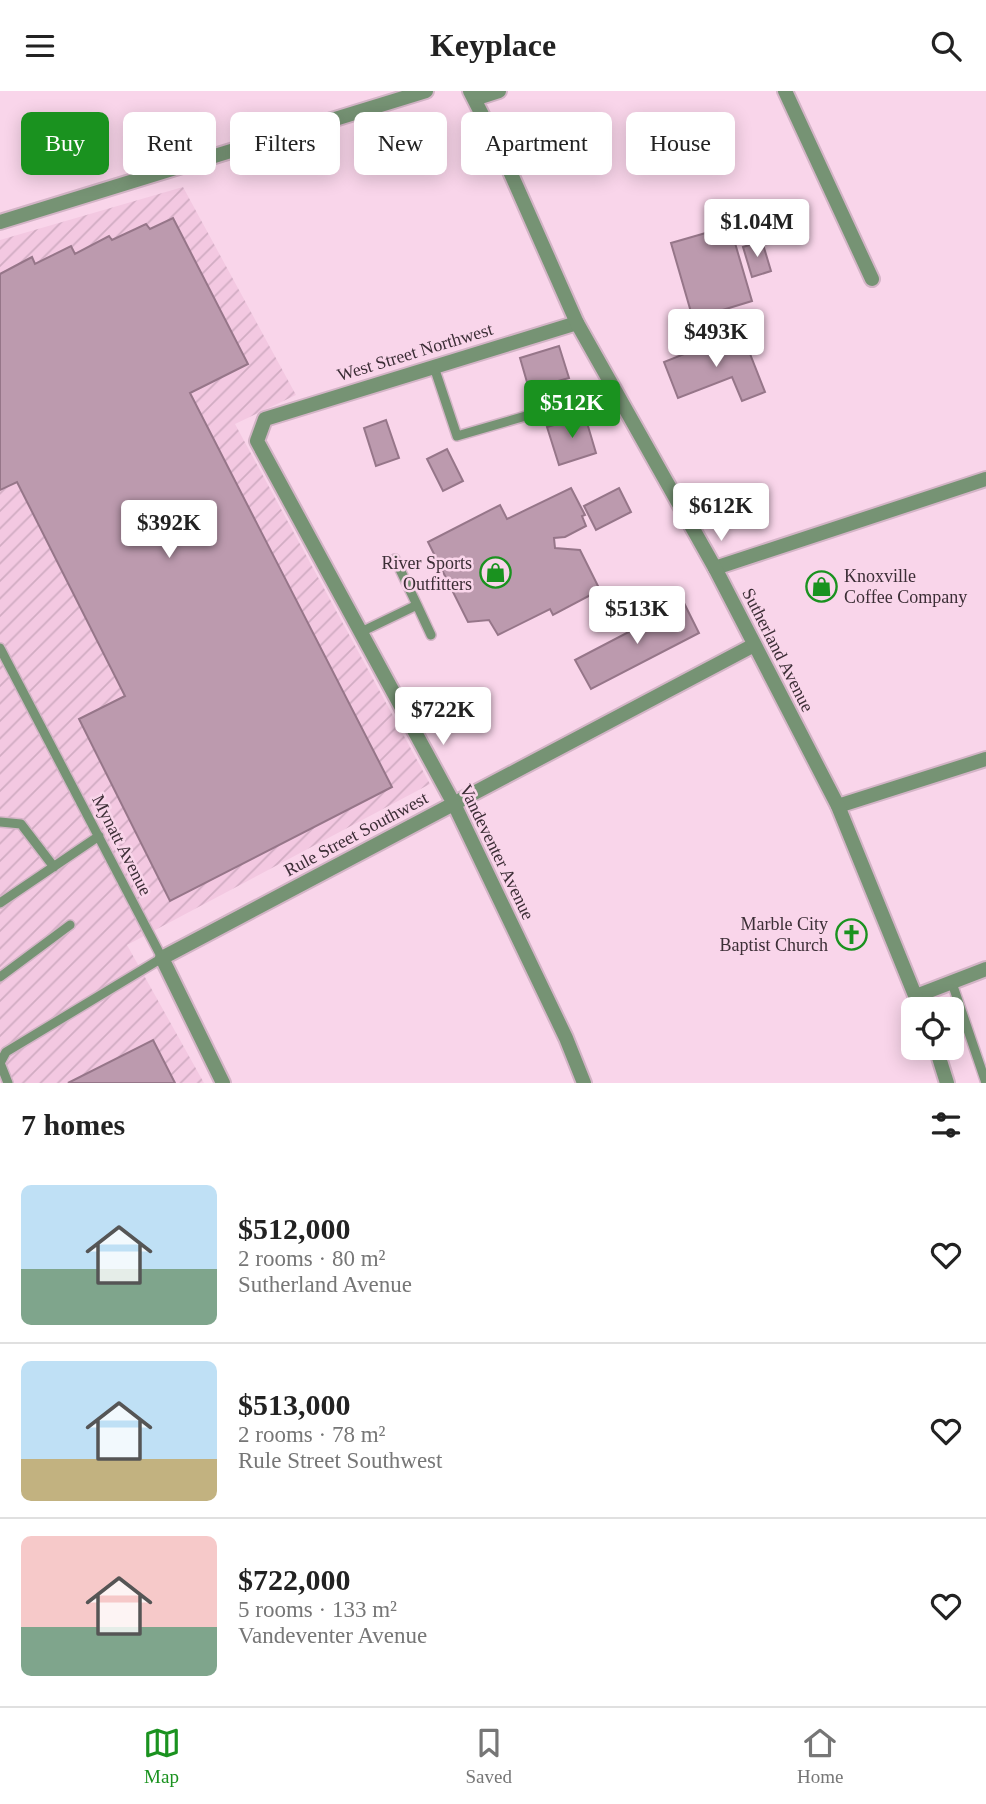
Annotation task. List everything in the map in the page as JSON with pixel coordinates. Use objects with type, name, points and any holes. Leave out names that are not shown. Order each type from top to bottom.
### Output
[{"type":"street","points":[[0,222],[426,91]]},
{"type":"street","points":[[472,95],[499,91]]},
{"type":"street","points":[[785,91],[872,279]]},
{"type":"street","name":"Sutherland Avenue","points":[[472,95],[577,323],[715,568],[838,806],[917,997]]},
{"type":"street","name":"West Street Northwest","points":[[265,419],[577,323]]},
{"type":"street","name":"Vandeventer Avenue","points":[[265,419],[257,441],[454,804],[566,1038],[584,1083]]},
{"type":"street","points":[[715,568],[986,479]]},
{"type":"street","name":"Rule Street Southwest","points":[[162,958],[754,645]]},
{"type":"street","points":[[838,806],[986,758]]},
{"type":"street","points":[[162,958],[223,1083]]},
{"type":"street","points":[[929,997],[951,983],[986,969]]},
{"type":"street","points":[[940,1060],[947,1083]]},
{"type":"lane","points":[[434,367],[457,436],[615,390]]},
{"type":"lane","points":[[395,559],[431,635]]},
{"type":"lane","points":[[361,632],[417,605]]},
{"type":"lane","name":"Mynatt Avenue","points":[[0,648],[162,958]]},
{"type":"lane","points":[[0,822],[21,824],[54,867]]},
{"type":"lane","points":[[0,903],[99,836]]},
{"type":"lane","points":[[0,977],[70,925]]},
{"type":"lane","points":[[8,1083],[0,1063],[6,1052],[162,958]]},
{"type":"lane","points":[[951,983],[983,1066],[986,1083]]},
{"type":"shaded area","points":[[183,187],[296,395],[235,424],[430,784],[127,945],[204,1083],[0,1083],[0,240]]},
{"type":"building","points":[[173,218],[248,364],[190,393],[392,787],[170,901],[79,719],[125,696],[17,482],[0,490],[0,274],[32,257],[35,264],[71,246],[75,254],[109,236],[112,240],[146,224],[150,229]]},
{"type":"building","points":[[730,226],[752,301],[693,319],[671,243]]},
{"type":"building","points":[[762,241],[771,271],[752,277],[743,247]]},
{"type":"building","points":[[743,336],[765,392],[742,401],[732,377],[678,398],[664,362],[719,340],[721,345]]},
{"type":"building","points":[[559,346],[569,378],[529,389],[520,358]]},
{"type":"building","points":[[585,416],[596,453],[559,465],[547,427]]},
{"type":"building","points":[[386,420],[399,458],[376,466],[364,428]]},
{"type":"building","points":[[447,449],[463,481],[443,491],[427,459]]},
{"type":"building","points":[[571,488],[585,515],[582,516],[586,526],[565,537],[554,538],[555,548],[580,550],[600,590],[553,615],[550,609],[498,635],[489,620],[468,622],[428,542],[500,505],[507,519]]},
{"type":"building","points":[[619,488],[631,512],[596,530],[584,506]]},
{"type":"building","points":[[684,603],[699,633],[591,689],[575,660]]},
{"type":"building","points":[[153,1040],[175,1083],[68,1083]]},
{"type":"place","name":"River Sports Outfitters","points":[[495,573]]},
{"type":"place","name":"Knoxville Coffee Company","points":[[821,586]]},
{"type":"place","name":"Marble City Baptist Church","points":[[851,934]]}]
